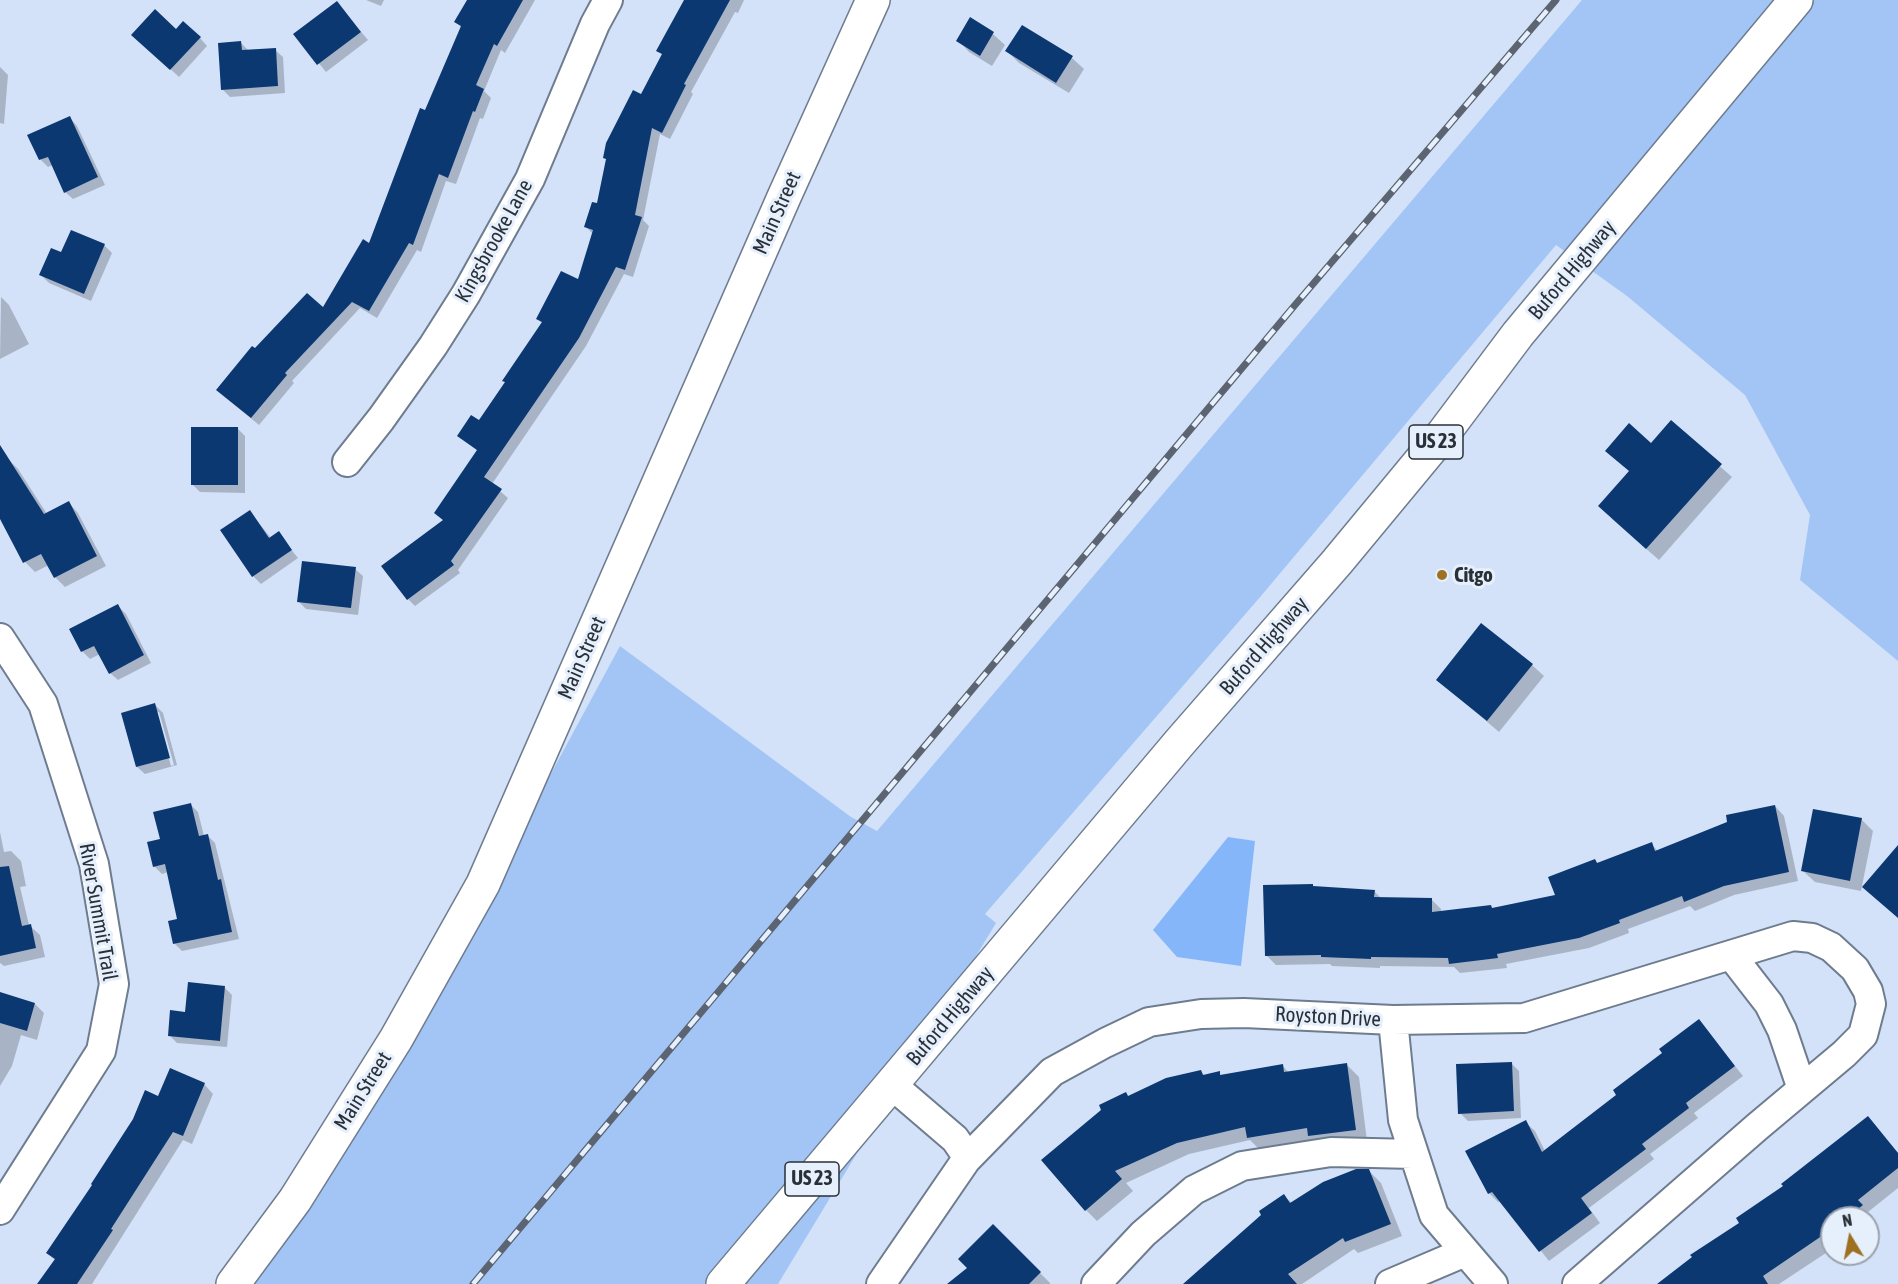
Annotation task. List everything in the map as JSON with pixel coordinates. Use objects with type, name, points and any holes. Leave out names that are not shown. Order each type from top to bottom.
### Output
[{"type":"main road","name":"Main Street","points":[[232,1284],[301,1190],[396,1039],[483,884],[784,197],[873,0]]},
{"type":"main road","name":"Buford Highway","points":[[723,1284],[1180,742],[1345,553],[1443,434],[1518,334],[1796,0]]},
{"type":"street","name":"Kingsbrooke Lane","points":[[347,462],[401,391],[466,294],[530,179],[595,24],[608,0]]},
{"type":"street","name":"River Summit Trail","points":[[0,638],[43,704],[94,864],[114,984],[101,1051],[0,1210]]},
{"type":"street","name":"Royston Drive","points":[[881,1284],[966,1160],[1052,1072],[1104,1043],[1149,1022],[1201,1014],[1244,1013],[1393,1020],[1524,1018],[1793,936],[1812,938],[1831,947],[1855,969],[1868,991],[1871,1004],[1863,1035],[1844,1054],[1577,1284]]},
{"type":"street","points":[[1731,955],[1769,1004],[1782,1030],[1802,1089]]},
{"type":"street","points":[[1393,1020],[1403,1120],[1434,1215],[1493,1284]]},
{"type":"street","points":[[892,1085],[956,1139],[966,1160]]},
{"type":"street","points":[[1096,1284],[1143,1234],[1194,1190],[1242,1166],[1331,1152],[1413,1154]]},
{"type":"street","points":[[1390,1284],[1465,1252]]},
{"type":"shaded area","points":[[1582,0],[1898,0],[1898,661],[1800,580],[1810,515],[1745,395],[1627,296],[1556,245],[1261,596],[985,914],[996,923],[778,1284],[232,1284],[474,916],[620,646],[851,817],[877,831]]},
{"type":"shaded area","points":[[1228,837],[1255,841],[1241,966],[1177,957],[1153,930]]},
{"type":"building","points":[[467,0],[523,0],[497,46],[494,44],[476,85],[484,89],[475,112],[473,111],[448,178],[439,174],[413,245],[409,243],[369,311],[352,302],[285,373],[287,375],[251,418],[216,390],[252,346],[255,348],[307,293],[323,307],[363,239],[369,243],[420,108],[425,110],[461,26],[454,22]]},
{"type":"building","points":[[684,0],[730,0],[684,84],[686,85],[662,133],[652,128],[635,215],[642,217],[625,270],[616,267],[579,338],[484,477],[502,489],[451,561],[454,565],[407,600],[381,566],[443,520],[434,513],[477,450],[457,436],[471,415],[479,420],[505,382],[502,381],[542,322],[536,319],[561,271],[578,279],[593,230],[584,227],[592,202],[597,203],[606,159],[603,158],[606,143],[633,90],[641,94],[662,54],[656,51]]},
{"type":"building","points":[[337,1],[361,32],[317,65],[293,34]]},
{"type":"building","points":[[155,9],[176,29],[183,21],[201,37],[170,70],[131,35]]},
{"type":"building","points":[[970,17],[994,32],[980,56],[956,41]]},
{"type":"building","points":[[1022,25],[1073,56],[1056,83],[1005,51]]},
{"type":"building","points":[[241,41],[242,50],[276,48],[278,86],[221,90],[218,43]]},
{"type":"building","points":[[70,116],[98,177],[64,193],[48,157],[39,160],[27,135]]},
{"type":"building","points":[[71,230],[105,244],[84,294],[39,275],[51,248],[61,252]]},
{"type":"building","points":[[1671,420],[1722,464],[1646,549],[1598,506],[1629,471],[1605,451],[1629,423],[1651,443]]},
{"type":"building","points":[[191,427],[238,427],[238,485],[191,485]]},
{"type":"building","points":[[0,445],[44,514],[69,501],[97,556],[54,578],[41,554],[23,563],[0,519]]},
{"type":"building","points":[[250,510],[269,538],[279,531],[292,550],[252,577],[220,530]]},
{"type":"building","points":[[302,561],[356,567],[351,608],[297,602]]},
{"type":"building","points":[[118,604],[144,655],[109,674],[94,646],[81,652],[69,629]]},
{"type":"building","points":[[1481,623],[1533,664],[1487,721],[1436,680]]},
{"type":"building","points":[[155,703],[170,758],[136,767],[121,713]]},
{"type":"building","points":[[191,803],[199,836],[208,834],[218,880],[221,879],[232,932],[173,944],[168,921],[177,919],[165,864],[153,867],[147,842],[160,839],[153,812]]},
{"type":"building","points":[[1775,805],[1789,872],[1724,886],[1684,902],[1682,896],[1579,938],[1497,954],[1498,958],[1449,964],[1448,958],[1371,957],[1371,959],[1321,957],[1321,955],[1265,956],[1263,885],[1313,884],[1313,886],[1375,890],[1374,897],[1432,898],[1432,912],[1491,905],[1492,908],[1555,895],[1548,877],[1595,859],[1597,863],[1652,842],[1655,851],[1727,822],[1726,815]]},
{"type":"building","points":[[1813,809],[1862,818],[1850,881],[1801,871]]},
{"type":"building","points":[[1898,845],[1898,918],[1862,887]]},
{"type":"building","points":[[9,866],[22,926],[31,924],[36,948],[0,956],[0,867]]},
{"type":"building","points":[[188,982],[225,986],[220,1041],[168,1036],[170,1010],[185,1012]]},
{"type":"building","points":[[0,992],[35,1003],[27,1031],[0,1023]]},
{"type":"building","points":[[1699,1019],[1735,1066],[1686,1103],[1689,1108],[1642,1144],[1646,1149],[1581,1198],[1592,1213],[1539,1252],[1492,1192],[1488,1194],[1465,1151],[1526,1120],[1542,1152],[1616,1095],[1613,1090],[1662,1053],[1659,1049]]},
{"type":"building","points":[[1512,1062],[1514,1111],[1458,1114],[1456,1064]]},
{"type":"building","points":[[1347,1063],[1356,1130],[1308,1136],[1307,1128],[1247,1138],[1245,1127],[1177,1143],[1115,1171],[1122,1179],[1085,1211],[1041,1160],[1101,1110],[1099,1105],[1126,1092],[1128,1096],[1166,1078],[1201,1070],[1203,1075],[1220,1071],[1220,1075],[1283,1064],[1284,1072]]},
{"type":"building","points":[[170,1068],[205,1083],[183,1136],[173,1132],[77,1284],[37,1284],[55,1259],[46,1253],[133,1119],[145,1090],[158,1096]]},
{"type":"building","points":[[1868,1116],[1898,1153],[1898,1168],[1858,1200],[1862,1206],[1820,1206],[1820,1237],[1763,1276],[1768,1284],[1657,1284],[1692,1257],[1690,1255],[1739,1223],[1736,1218],[1783,1186],[1781,1184]]},
{"type":"building","points":[[1356,1169],[1369,1169],[1391,1224],[1345,1242],[1343,1238],[1288,1274],[1297,1284],[1183,1284],[1261,1215],[1259,1211],[1284,1194],[1290,1203],[1323,1182]]},
{"type":"building","points":[[993,1224],[1041,1272],[1029,1284],[947,1284],[967,1268],[958,1259]]},
{"type":"railway","points":[[473,1284],[1295,305],[1556,0]]},
{"type":"place","name":"Citgo","points":[[1442,575]]}]
